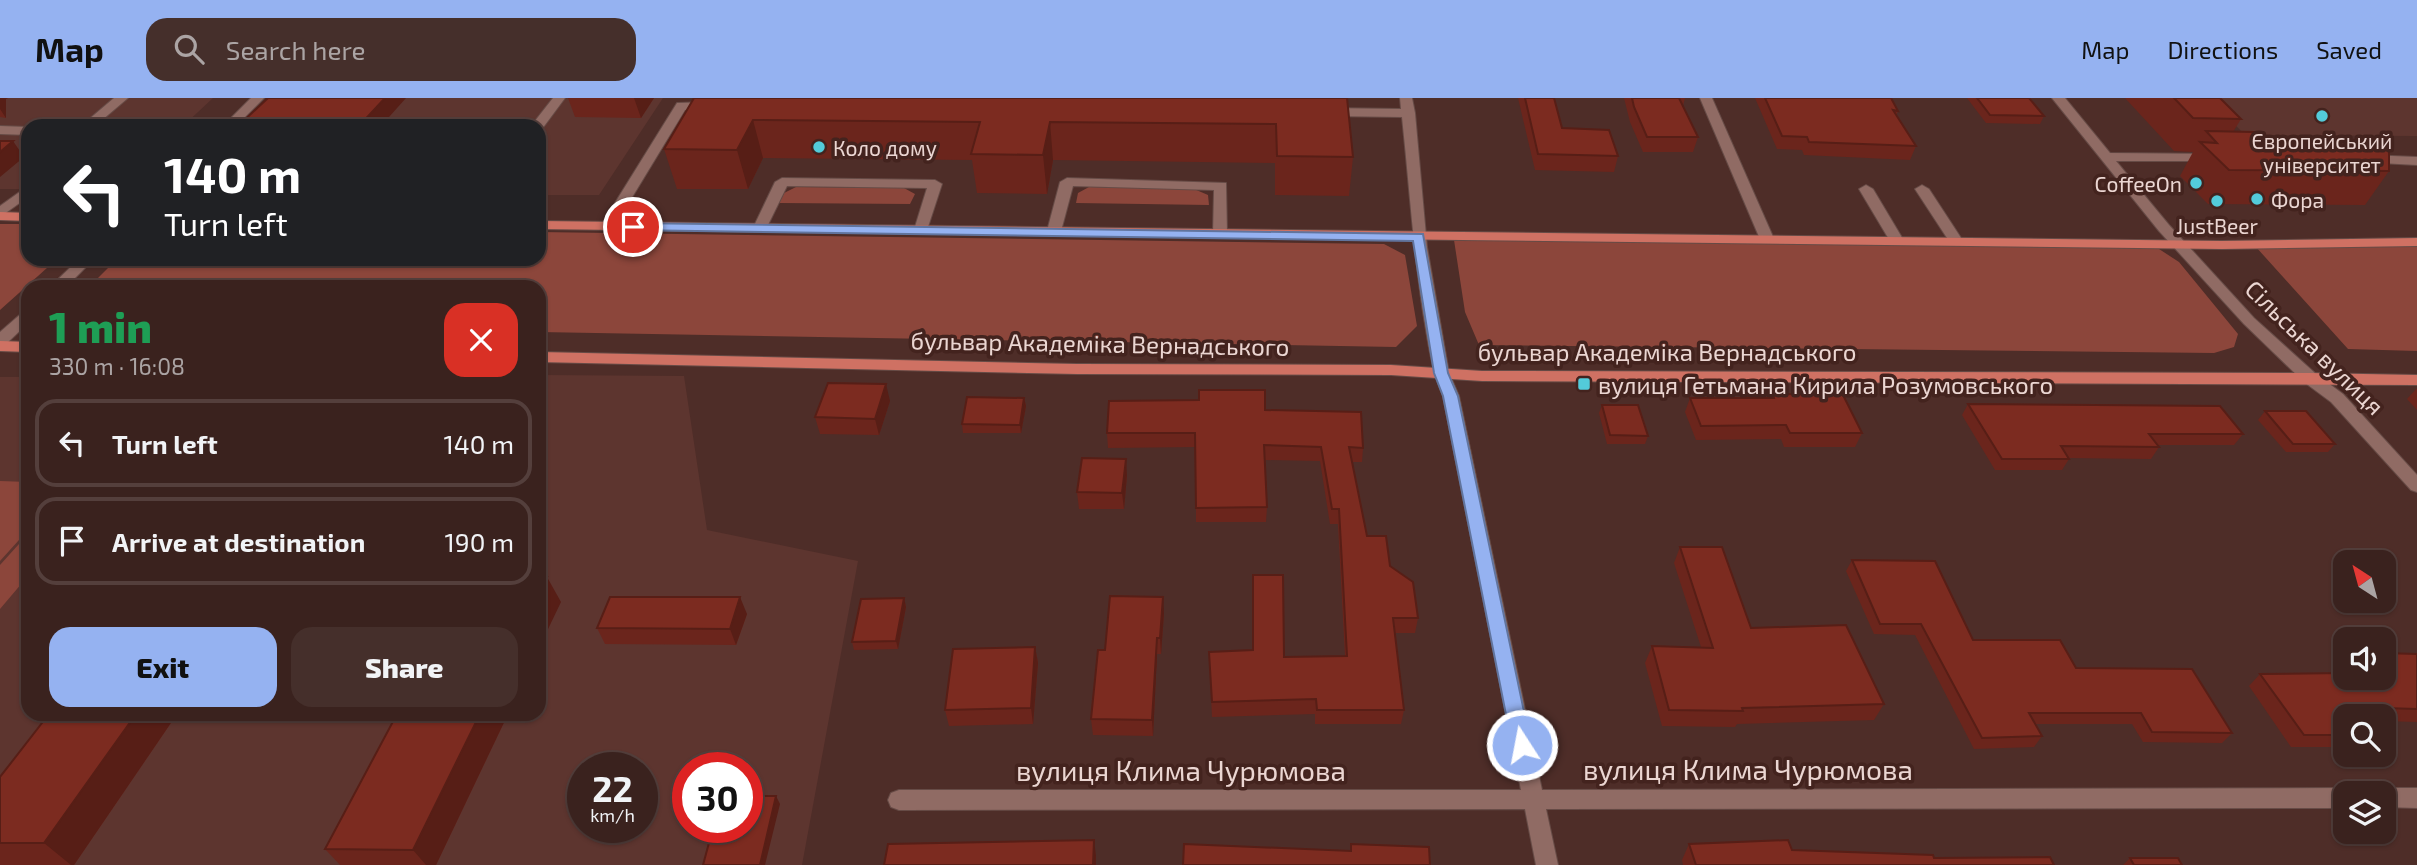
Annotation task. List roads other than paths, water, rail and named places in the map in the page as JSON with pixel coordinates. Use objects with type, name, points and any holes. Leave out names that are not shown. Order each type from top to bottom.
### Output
[{"type":"main road","points":[[0,215],[21,216]]},
{"type":"main road","points":[[546,225],[2180,244],[2417,242]]},
{"type":"main road","points":[[0,344],[21,346]]},
{"type":"main road","name":"бульвар Академіка Вернадського","points":[[546,357],[1077,369],[1391,370],[1482,376],[2417,380]]},
{"type":"street","points":[[96,119],[122,98]]},
{"type":"street","points":[[236,119],[258,98]]},
{"type":"street","points":[[542,119],[559,98]]},
{"type":"street","points":[[1406,98],[1419,210],[1419,237],[1441,373],[1451,396],[1547,865]]},
{"type":"street","points":[[1706,98],[1767,239]]},
{"type":"street","name":"Сільська вулиця","points":[[2058,98],[2105,157],[2249,321],[2310,378],[2337,398],[2417,486]]},
{"type":"street","points":[[607,226],[681,106],[721,106]]},
{"type":"street","points":[[1309,112],[1409,113]]},
{"type":"street","points":[[0,130],[21,131]]},
{"type":"street","points":[[2105,157],[2229,157]]},
{"type":"street","points":[[2355,159],[2417,161]]},
{"type":"street","points":[[1054,231],[1068,181],[1221,186],[1220,234]]},
{"type":"street","points":[[760,228],[782,182],[935,184],[921,230]]},
{"type":"street","points":[[1866,189],[1897,241]]},
{"type":"street","points":[[1922,189],[1956,241]]},
{"type":"street","points":[[0,215],[21,196]]},
{"type":"street","points":[[64,280],[80,266]]},
{"type":"street","points":[[0,344],[21,322]]},
{"type":"street","name":"вулиця Клима Чурюмова","points":[[900,800],[2333,798]]},
{"type":"street","points":[[2396,798],[2417,798]]},
{"type":"place","name":"Європейський університет","points":[[2322,116]]},
{"type":"place","name":"Коло дому","points":[[819,147]]},
{"type":"place","name":"CoffeeOn","points":[[2196,183]]},
{"type":"place","name":"Фора","points":[[2257,199]]},
{"type":"place","name":"JustBeer","points":[[2217,201]]},
{"type":"place","name":"вулиця Гетьмана Кирила Розумовського","points":[[1584,384]]}]
